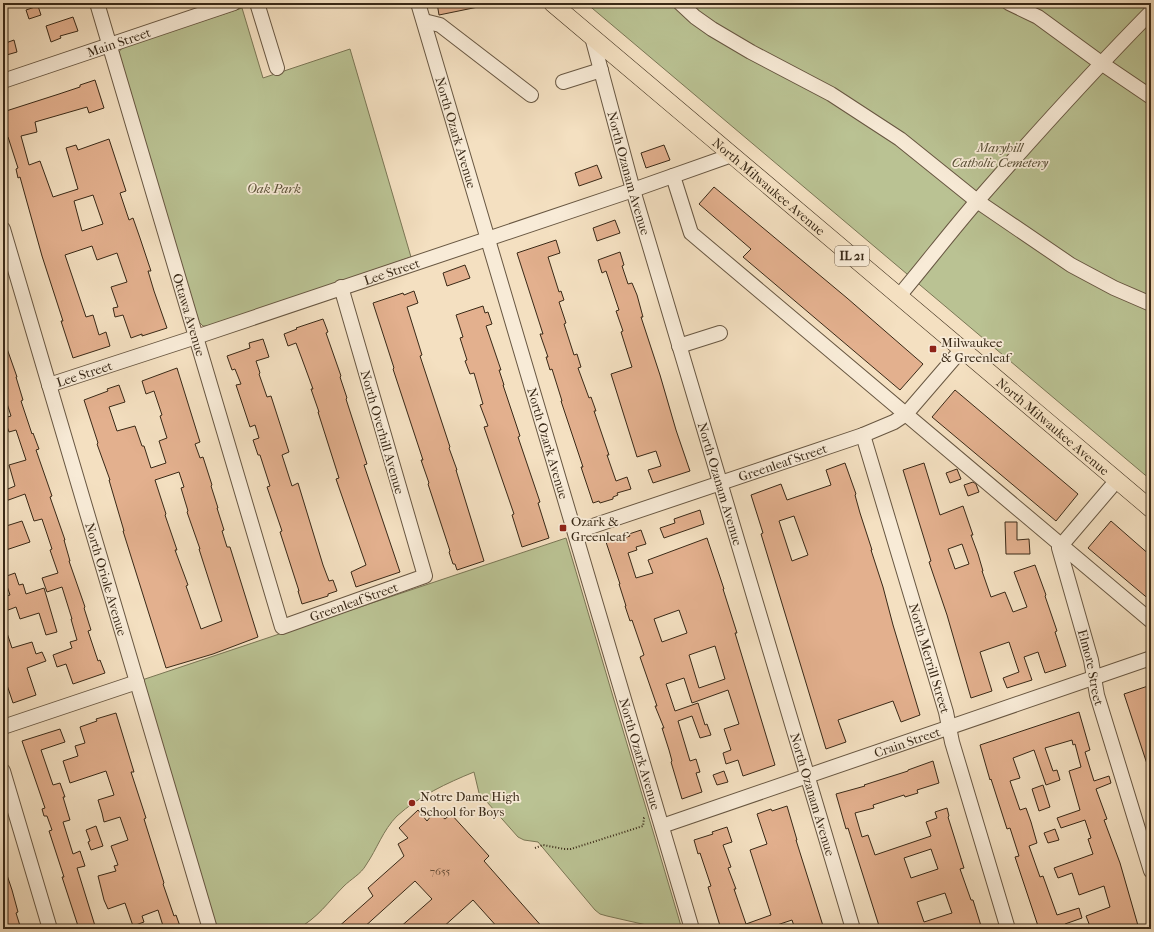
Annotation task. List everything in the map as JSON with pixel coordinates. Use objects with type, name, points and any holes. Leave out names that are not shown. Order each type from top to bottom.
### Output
[{"type":"main road","name":"North Milwaukee Avenue","points":[[552,3],[1151,509]]},
{"type":"street","name":"Ottawa Avenue","points":[[97,3],[282,627]]},
{"type":"street","name":"Main Street","points":[[3,81],[234,3]]},
{"type":"street","points":[[257,3],[277,68]]},
{"type":"street","name":"North Ozark Avenue","points":[[418,3],[692,929]]},
{"type":"street","points":[[680,3],[694,17],[712,29],[751,52],[831,94],[877,123],[900,139],[977,201],[1071,265],[1114,288],[1151,304]]},
{"type":"street","points":[[1009,3],[1038,17],[1151,97]]},
{"type":"street","points":[[899,296],[977,201],[1052,116],[1151,12]]},
{"type":"street","points":[[424,21],[440,25],[530,96]]},
{"type":"street","name":"North Ozanam Avenue","points":[[592,37],[633,190],[852,929]]},
{"type":"street","points":[[564,82],[601,70]]},
{"type":"street","name":"Lee Street","points":[[49,385],[633,190],[732,155]]},
{"type":"street","points":[[673,176],[691,233],[1151,621]]},
{"type":"street","name":"North Oriole Avenue","points":[[3,229],[210,929]]},
{"type":"street","name":"North Overhill Avenue","points":[[341,287],[425,576]]},
{"type":"street","points":[[679,346],[720,333]]},
{"type":"street","name":"Greenleaf Street","points":[[575,532],[863,435],[894,422],[906,414],[962,349]]},
{"type":"street","name":"North Merrill Street","points":[[863,435],[946,712],[952,742],[1008,929]]},
{"type":"street","points":[[1061,545],[1117,480]]},
{"type":"street","name":"Elmore Street","points":[[1061,545],[1059,548],[1091,660],[1097,695],[1151,871]]},
{"type":"street","name":"Greenleaf Street","points":[[282,627],[425,576]]},
{"type":"street","name":"Crain Street","points":[[662,826],[1151,658]]},
{"type":"street","points":[[3,727],[137,682]]},
{"type":"street","points":[[3,771],[50,929]]},
{"type":"path","points":[[535,848],[543,845],[564,849],[579,847],[644,826],[644,818],[650,815]]},
{"type":"green space","name":"Maryhill Catholic Cemetery","points":[[586,3],[1151,3],[1151,480]]},
{"type":"green space","name":"Oak Park","points":[[242,8],[263,78],[350,49],[411,257],[211,326],[203,326],[199,322],[118,54],[121,49],[126,46]]},
{"type":"green space","name":"Notre Dame High School for Boys","points":[[566,538],[681,926],[672,929],[664,929],[600,914],[538,842],[524,840],[518,837],[479,793],[474,772],[434,791],[415,802],[397,816],[384,833],[370,859],[359,874],[344,886],[317,915],[304,925],[297,929],[217,929],[142,680]]},
{"type":"building","points":[[437,3],[478,3],[478,7],[439,15]]},
{"type":"building","points":[[38,6],[41,15],[29,19],[26,10]]},
{"type":"building","points":[[73,17],[78,31],[60,36],[61,38],[51,42],[46,26]]},
{"type":"building","points":[[14,40],[17,52],[3,56],[3,44]]},
{"type":"building","points":[[95,80],[104,108],[89,113],[87,107],[35,122],[37,132],[21,136],[29,165],[40,161],[53,197],[78,189],[66,148],[76,145],[78,150],[109,139],[126,191],[120,193],[129,220],[133,218],[140,238],[151,271],[148,271],[154,291],[167,328],[131,338],[123,315],[115,317],[113,308],[118,307],[111,287],[127,282],[117,253],[97,260],[92,246],[65,255],[86,317],[93,315],[99,335],[106,332],[110,346],[73,358],[20,177],[18,178],[16,169],[18,168],[8,137],[6,138],[3,129],[3,112],[80,87],[80,85]],"holes":[[[93,195],[103,224],[82,231],[74,201]]]},
{"type":"building","points":[[664,145],[670,160],[646,168],[641,153]]},
{"type":"building","points":[[597,165],[602,178],[579,186],[575,173]]},
{"type":"building","points":[[714,187],[847,298],[923,364],[900,390],[743,257],[751,249],[699,204]]},
{"type":"building","points":[[615,220],[620,233],[597,241],[593,228]]},
{"type":"building","points":[[556,240],[560,253],[548,257],[559,292],[561,291],[564,300],[559,302],[566,323],[564,324],[574,355],[577,354],[581,367],[578,368],[589,398],[591,397],[596,411],[594,411],[616,481],[627,477],[631,489],[617,493],[618,495],[613,497],[613,499],[600,503],[599,501],[593,503],[581,467],[583,467],[552,369],[550,370],[546,357],[548,357],[540,334],[543,334],[517,253]]},
{"type":"building","points":[[620,252],[624,265],[622,266],[628,284],[632,283],[637,295],[643,317],[641,317],[690,471],[653,483],[648,470],[661,466],[656,451],[637,457],[611,374],[632,367],[621,332],[623,331],[616,311],[619,310],[606,271],[602,273],[598,260]]},
{"type":"building","points":[[465,265],[470,278],[447,286],[443,273]]},
{"type":"building","points":[[414,291],[418,303],[407,307],[422,355],[420,356],[450,447],[449,448],[484,561],[457,570],[455,564],[453,564],[449,552],[450,551],[421,460],[423,460],[373,303]]},
{"type":"building","points":[[483,306],[485,313],[488,312],[492,324],[486,326],[501,370],[499,370],[503,385],[520,436],[518,437],[540,502],[538,503],[549,538],[522,547],[512,515],[514,514],[484,427],[488,426],[480,405],[483,404],[474,373],[470,374],[465,361],[467,360],[460,338],[463,337],[456,315]]},
{"type":"building","points":[[323,319],[328,332],[326,333],[341,376],[346,399],[367,464],[364,465],[400,572],[356,587],[351,572],[366,565],[336,479],[339,478],[311,389],[313,389],[296,343],[288,346],[284,334],[297,329],[296,328]]},
{"type":"building","points":[[263,339],[269,357],[256,361],[267,397],[271,396],[289,452],[282,455],[292,486],[298,483],[323,565],[329,581],[333,580],[337,591],[328,594],[328,596],[302,604],[280,532],[282,531],[267,487],[270,486],[260,455],[258,455],[253,440],[259,438],[255,425],[250,427],[236,385],[241,384],[235,369],[232,370],[227,356],[250,348],[249,343]]},
{"type":"building","points":[[3,340],[17,377],[23,400],[21,401],[32,434],[33,433],[39,449],[36,450],[52,496],[50,497],[65,540],[69,561],[85,607],[84,608],[91,630],[88,631],[98,661],[100,660],[105,673],[73,684],[66,664],[57,667],[53,655],[72,648],[70,642],[77,640],[62,587],[47,592],[42,578],[58,573],[42,519],[34,521],[25,494],[3,502],[3,491],[15,486],[9,465],[26,460],[16,430],[9,432],[4,418],[11,416],[3,391]]},
{"type":"building","points":[[177,368],[200,442],[195,444],[200,458],[203,457],[224,530],[222,531],[227,547],[230,547],[258,637],[213,654],[166,668],[123,531],[110,480],[97,444],[98,443],[84,400],[119,385],[125,402],[109,407],[117,431],[135,426],[142,446],[144,446],[151,468],[166,463],[159,441],[167,438],[160,416],[162,415],[154,391],[146,394],[142,381]],"holes":[[[179,472],[184,487],[181,488],[188,511],[187,512],[222,621],[201,629],[186,586],[188,585],[175,550],[177,550],[155,480]]]},
{"type":"building","points":[[955,390],[1078,494],[1056,521],[932,417]]},
{"type":"building","points":[[845,463],[856,494],[860,513],[920,715],[901,722],[893,701],[838,720],[846,742],[826,749],[761,534],[763,533],[751,495],[781,484],[787,500],[831,485],[826,470]],"holes":[[[794,516],[808,555],[792,561],[779,521]]]},
{"type":"building","points":[[924,463],[940,515],[963,506],[991,597],[1005,592],[1013,612],[1027,607],[1014,572],[1035,565],[1046,595],[1045,596],[1057,631],[1055,632],[1066,666],[1045,673],[1038,652],[1024,657],[1032,680],[1007,688],[1003,678],[1019,672],[1009,642],[980,652],[992,691],[971,698],[947,615],[929,562],[931,561],[903,470]],"holes":[[[962,544],[969,564],[955,569],[948,549]]]},
{"type":"building","points":[[957,469],[961,479],[950,483],[946,473]]},
{"type":"building","points":[[973,482],[976,484],[979,492],[968,496],[964,485]]},
{"type":"building","points":[[700,510],[704,524],[664,538],[660,528],[675,523],[674,519]]},
{"type":"building","points":[[22,521],[30,542],[3,551],[3,527]]},
{"type":"building","points":[[1111,521],[1151,556],[1151,601],[1088,548]]},
{"type":"building","points":[[1005,522],[1017,522],[1017,540],[1029,539],[1030,554],[1006,554]]},
{"type":"building","points":[[641,530],[646,544],[636,547],[637,550],[628,553],[636,578],[653,573],[648,560],[707,538],[724,589],[737,633],[735,633],[775,765],[743,776],[738,760],[726,764],[723,753],[731,750],[724,729],[739,724],[728,690],[692,703],[684,678],[666,684],[675,711],[698,703],[705,725],[707,724],[711,735],[700,738],[692,716],[678,721],[690,761],[696,759],[700,772],[696,773],[702,792],[682,799],[662,728],[664,728],[655,706],[657,706],[640,657],[644,655],[632,620],[630,621],[606,542],[615,539],[615,541],[630,536],[629,534]],"holes":[[[679,610],[687,633],[662,642],[654,619]],[[715,646],[725,679],[699,688],[689,655]]]},
{"type":"building","points":[[15,573],[19,585],[23,584],[26,594],[44,588],[57,632],[46,635],[39,613],[20,619],[16,607],[3,612],[3,597],[10,595],[4,577]]},
{"type":"building","points":[[5,627],[12,648],[32,642],[36,654],[42,652],[46,661],[27,668],[36,695],[13,703],[3,673],[3,628]]},
{"type":"building","points":[[1148,686],[1151,696],[1151,773],[1124,694]]},
{"type":"building","points":[[1079,712],[1090,750],[1085,752],[1094,781],[1109,776],[1111,783],[1096,789],[1107,819],[1104,820],[1120,863],[1139,929],[1091,929],[1086,916],[1110,907],[1104,886],[1079,895],[1072,873],[1058,878],[1054,868],[1093,854],[1088,839],[1091,838],[1085,820],[1061,828],[1057,818],[1080,810],[1069,771],[1081,767],[1075,744],[1073,745],[1072,740],[1045,748],[1053,771],[1057,770],[1060,780],[1046,785],[1034,750],[1013,758],[1020,778],[1010,781],[1020,810],[1026,808],[1031,822],[1037,843],[1029,846],[1040,877],[1043,876],[1057,915],[1079,908],[1082,918],[1065,924],[1067,929],[1039,929],[1015,857],[1019,856],[1010,828],[1007,829],[980,745]]},
{"type":"building","points":[[116,713],[134,772],[131,772],[146,818],[144,819],[164,883],[163,884],[174,916],[176,915],[181,929],[164,929],[158,910],[142,916],[144,922],[133,926],[125,903],[108,909],[104,900],[98,876],[116,871],[114,866],[118,865],[111,846],[128,840],[120,817],[104,822],[98,800],[114,795],[106,771],[70,783],[63,761],[78,756],[75,746],[85,743],[80,727],[97,721],[96,719]]},
{"type":"building","points":[[60,729],[65,742],[41,750],[53,785],[60,783],[65,797],[63,797],[70,820],[63,822],[73,854],[80,851],[85,866],[77,868],[96,929],[79,929],[49,831],[52,830],[47,816],[44,816],[42,809],[45,808],[22,741]]},
{"type":"building","points":[[933,761],[939,783],[917,790],[918,793],[905,797],[904,795],[873,805],[874,808],[855,813],[862,837],[868,835],[875,855],[931,836],[926,822],[937,818],[935,812],[947,808],[948,817],[964,868],[960,869],[971,900],[973,900],[982,929],[880,929],[848,828],[846,829],[836,794],[865,786],[864,785]],"holes":[[[931,849],[938,869],[911,878],[904,858]],[[945,893],[952,913],[924,922],[917,902]]]},
{"type":"building","points":[[724,771],[728,782],[717,785],[713,775]]},
{"type":"building","points":[[1043,785],[1050,807],[1039,811],[1032,789]]},
{"type":"building","points":[[787,806],[824,929],[795,929],[792,920],[765,929],[721,929],[708,887],[711,886],[694,840],[713,834],[712,832],[727,827],[732,842],[723,845],[731,867],[728,868],[736,889],[734,889],[746,924],[771,915],[750,850],[767,844],[757,814],[771,809],[772,811]]},
{"type":"building","points":[[418,810],[427,821],[435,811],[445,819],[451,814],[489,856],[484,861],[544,929],[499,929],[473,900],[441,929],[398,929],[432,899],[415,881],[362,929],[336,929],[373,896],[368,888],[404,856],[398,844],[408,838],[399,828]]},
{"type":"building","points":[[96,826],[103,846],[91,850],[88,842],[90,841],[86,830]]},
{"type":"building","points":[[1055,829],[1059,840],[1048,843],[1044,833]]},
{"type":"building","points":[[3,869],[5,869],[12,890],[18,912],[16,913],[21,929],[8,929],[3,914]]},
{"type":"place","name":"Milwaukee & Greenleaf","points":[[933,349]]},
{"type":"place","name":"Ozark & Greenleaf","points":[[563,528]]},
{"type":"place","name":"Notre Dame High School for Boys","points":[[412,803]]}]
